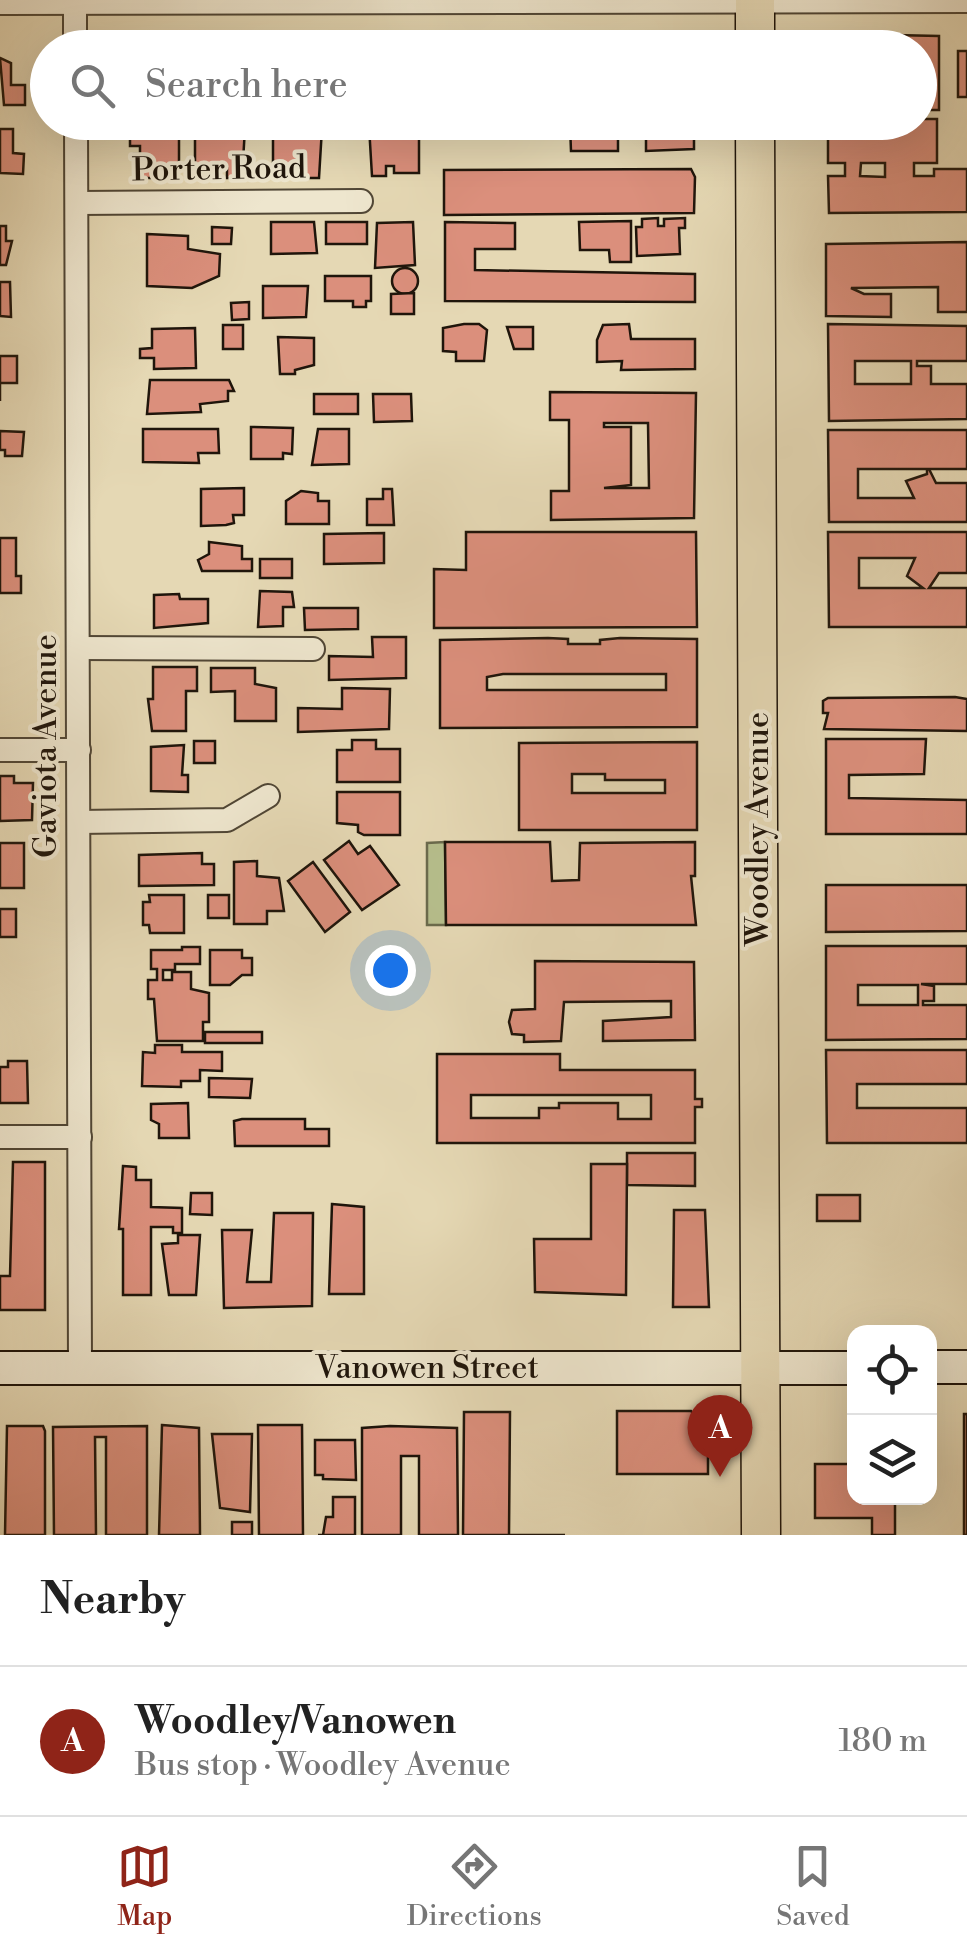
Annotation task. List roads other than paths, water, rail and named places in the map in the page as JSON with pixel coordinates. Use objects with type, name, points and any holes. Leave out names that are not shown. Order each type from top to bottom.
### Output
[{"type":"main road","points":[[754,1],[755,30]]},
{"type":"main road","name":"Woodley Avenue","points":[[755,140],[761,1535]]},
{"type":"main road","points":[[937,1367],[967,1367]]},
{"type":"main road","name":"Vanowen Street","points":[[0,1368],[847,1368]]},
{"type":"street","points":[[0,2],[967,1]]},
{"type":"street","points":[[75,2],[76,30]]},
{"type":"street","name":"Gaviota Avenue","points":[[76,140],[80,1368]]},
{"type":"street","name":"Porter Road","points":[[78,203],[361,201]]},
{"type":"street","points":[[78,648],[313,650]]},
{"type":"street","points":[[0,750],[79,750]]},
{"type":"street","points":[[79,822],[227,820],[268,796]]},
{"type":"street","points":[[0,1137],[80,1138]]},
{"type":"place","name":"Woodley/Vanowen","points":[[720,1477]]}]
